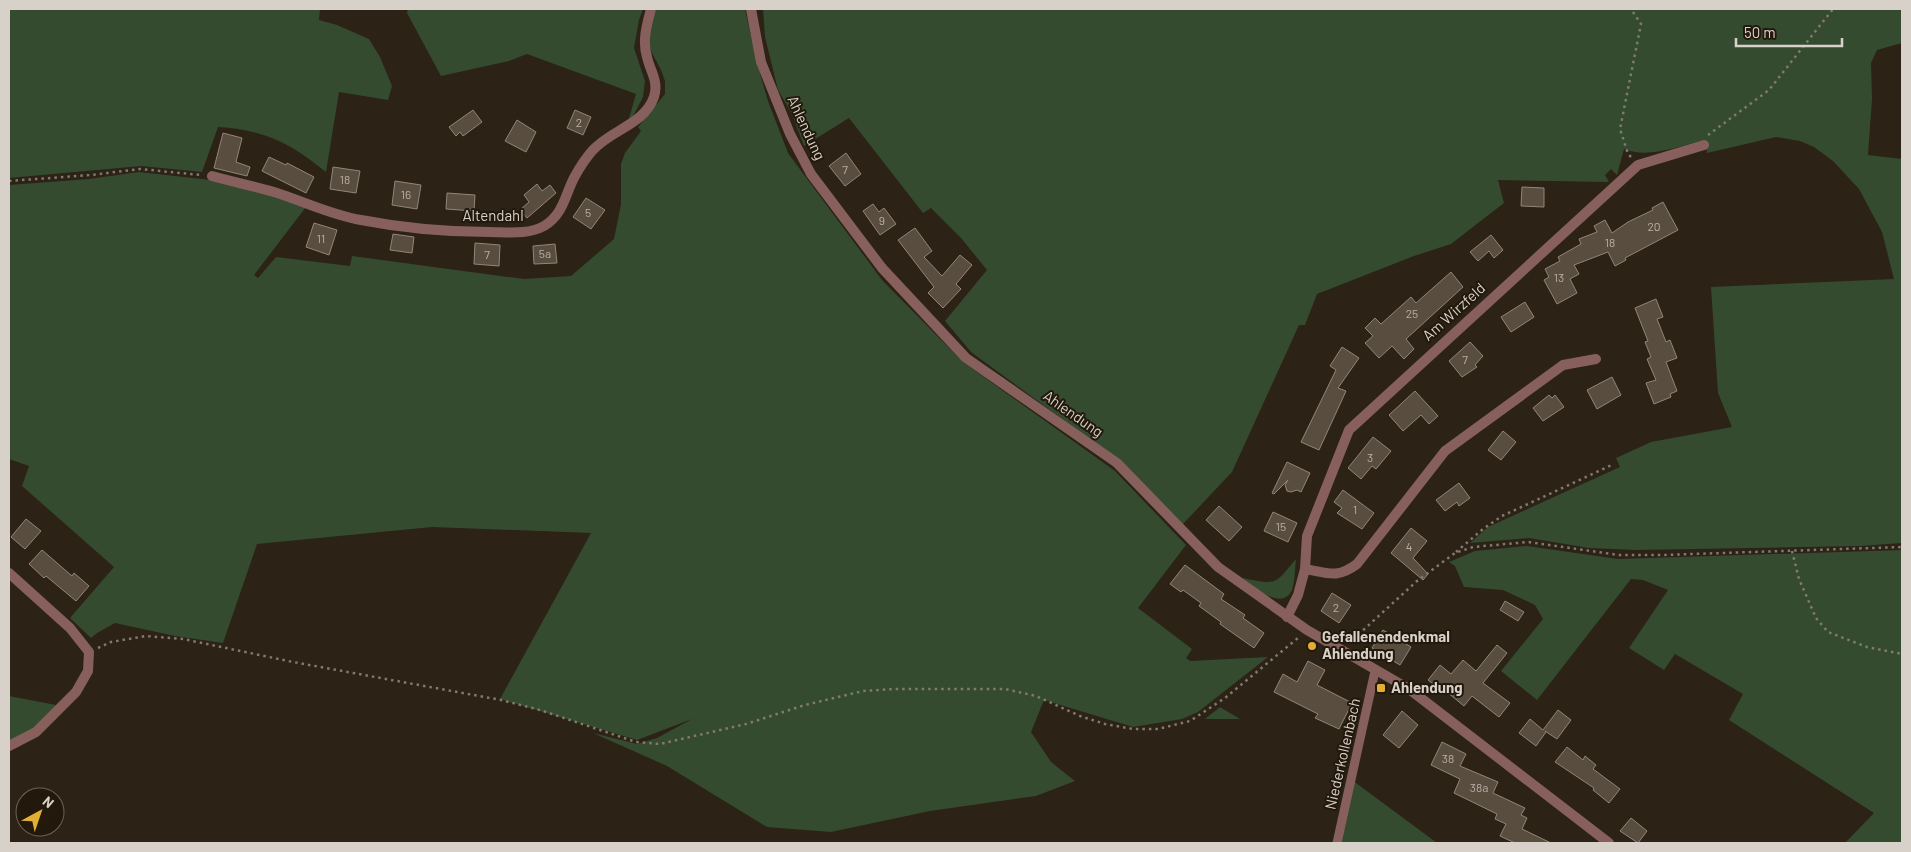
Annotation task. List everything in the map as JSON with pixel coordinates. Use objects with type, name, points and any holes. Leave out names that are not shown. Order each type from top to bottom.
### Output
[{"type":"street","name":"Altendahl","points":[[212,176],[273,192],[333,213],[360,220],[423,228],[478,232],[536,230],[558,216],[575,176],[593,150],[608,138],[635,122],[647,110],[654,96],[656,80],[646,57],[645,38],[651,9]]},
{"type":"street","name":"Ahlendung","points":[[750,9],[760,62],[790,134],[812,174],[882,268],[966,358],[1117,463],[1218,567],[1287,618],[1409,689],[1608,843]]},
{"type":"street","name":"Am Wirzfeld","points":[[1287,618],[1298,595],[1305,569],[1307,536],[1349,430],[1638,165],[1702,146]]},
{"type":"street","points":[[1305,569],[1335,575],[1347,572],[1357,564],[1446,451],[1563,365],[1596,359]]},
{"type":"street","points":[[9,573],[70,628],[89,652],[88,671],[76,692],[36,732],[9,746]]},
{"type":"lane","name":"Niederkollenbach","points":[[1337,843],[1375,670]]},
{"type":"path","points":[[1628,154],[1620,130],[1641,24],[1631,9]]},
{"type":"path","points":[[1702,146],[1704,138],[1769,90],[1833,9]]},
{"type":"path","points":[[9,181],[140,170],[212,176]]},
{"type":"path","points":[[1337,647],[1360,633],[1417,581],[1502,516],[1614,464]]},
{"type":"path","points":[[1455,553],[1473,547],[1528,542],[1619,554],[1902,548]]},
{"type":"path","points":[[1792,551],[1799,579],[1816,618],[1828,632],[1867,647],[1902,654]]},
{"type":"path","points":[[89,652],[111,642],[146,636],[183,639],[293,662],[501,700],[540,710],[636,742],[660,744],[746,724],[805,705],[863,691],[894,689],[1005,689],[1036,696],[1080,716],[1105,724],[1133,729],[1158,729],[1190,721],[1225,698],[1306,630]]},
{"type":"green space","points":[[9,9],[320,9],[319,20],[337,25],[369,39],[380,57],[392,86],[388,100],[339,92],[326,172],[301,153],[276,140],[250,131],[218,127],[202,172],[141,166],[9,178]]},
{"type":"green space","points":[[408,9],[643,9],[634,48],[645,81],[643,97],[631,120],[628,122],[636,94],[527,54],[509,61],[441,76],[407,13]]},
{"type":"green space","points":[[656,9],[745,9],[768,101],[788,153],[882,280],[963,362],[1115,471],[1186,545],[1138,608],[1192,649],[1186,658],[1190,661],[1268,657],[1198,712],[1182,719],[1133,727],[1044,700],[1031,732],[1051,762],[1075,781],[1036,796],[930,811],[831,832],[767,827],[667,766],[593,733],[637,744],[657,738],[692,719],[637,740],[500,699],[591,533],[432,527],[257,544],[223,643],[175,636],[115,623],[91,638],[70,618],[114,567],[22,486],[29,466],[9,459],[9,185],[89,179],[139,172],[211,180],[272,195],[306,207],[254,275],[258,278],[276,257],[350,266],[352,256],[524,279],[571,276],[614,239],[621,204],[621,164],[625,153],[641,131],[638,127],[665,94],[665,81],[650,49],[649,21]]},
{"type":"green space","points":[[763,9],[1902,9],[1902,43],[1877,50],[1871,63],[1872,99],[1868,155],[1902,159],[1902,543],[1860,546],[1637,550],[1589,548],[1529,538],[1470,543],[1488,527],[1620,467],[1616,458],[1651,442],[1732,427],[1718,393],[1711,287],[1894,279],[1882,232],[1859,189],[1833,161],[1814,147],[1800,141],[1776,137],[1707,153],[1705,140],[1654,152],[1634,152],[1624,149],[1617,175],[1611,169],[1605,175],[1609,182],[1498,180],[1504,203],[1451,244],[1414,256],[1317,294],[1305,325],[1299,325],[1232,472],[1183,524],[1121,462],[971,352],[945,321],[987,270],[961,238],[931,208],[923,213],[849,118],[804,146],[792,114],[778,90],[765,37]]},
{"type":"green space","points":[[1527,546],[1618,559],[1902,550],[1902,843],[1845,843],[1874,813],[1729,720],[1743,694],[1675,654],[1664,670],[1629,648],[1668,590],[1643,580],[1631,579],[1537,700],[1501,671],[1543,619],[1535,605],[1503,590],[1464,587],[1455,566],[1449,562],[1475,551]]},
{"type":"green space","points":[[1296,559],[1292,590],[1281,599],[1267,595],[1242,578],[1263,582],[1274,581]]},
{"type":"green space","points":[[9,696],[56,705],[34,729],[9,743]]},
{"type":"green space","points":[[1220,707],[1240,719],[1205,719]]},
{"type":"green space","points":[[1352,780],[1437,843],[1338,843]]},
{"type":"building","points":[[473,110],[482,122],[463,136],[460,132],[456,136],[449,127]]},
{"type":"building","points":[[575,110],[591,117],[583,135],[567,128]]},
{"type":"building","points":[[517,120],[536,132],[526,152],[505,141]]},
{"type":"building","points":[[223,133],[242,138],[236,162],[250,167],[247,176],[214,168]]},
{"type":"building","points":[[846,153],[861,174],[845,186],[829,166]]},
{"type":"building","points":[[269,157],[286,165],[287,163],[314,177],[306,193],[262,171]]},
{"type":"building","points":[[333,167],[360,171],[356,193],[330,189]]},
{"type":"building","points":[[395,181],[421,185],[417,209],[392,205]]},
{"type":"building","points":[[537,184],[542,191],[550,185],[556,193],[527,218],[520,210],[529,202],[524,195]]},
{"type":"building","points":[[1522,187],[1544,188],[1544,207],[1521,206]]},
{"type":"building","points":[[447,193],[475,195],[474,211],[446,209]]},
{"type":"building","points":[[586,198],[605,210],[591,229],[573,217]]},
{"type":"building","points":[[1663,202],[1678,230],[1625,258],[1626,260],[1615,266],[1608,252],[1574,265],[1579,274],[1570,279],[1577,293],[1557,304],[1544,280],[1549,277],[1545,269],[1560,261],[1558,257],[1581,244],[1579,239],[1597,232],[1594,226],[1605,220],[1612,233],[1628,222],[1653,210],[1652,208]]},
{"type":"building","points":[[873,204],[879,212],[884,208],[896,224],[880,235],[863,211]]},
{"type":"building","points":[[314,223],[337,230],[329,255],[306,247]]},
{"type":"building","points":[[915,228],[932,251],[924,257],[942,276],[960,255],[972,265],[956,284],[961,289],[943,308],[928,293],[934,287],[898,240]]},
{"type":"building","points":[[393,234],[414,237],[412,253],[390,250]]},
{"type":"building","points":[[1491,235],[1503,250],[1494,258],[1489,251],[1478,261],[1470,252]]},
{"type":"building","points":[[475,243],[500,245],[499,266],[474,264]]},
{"type":"building","points":[[555,244],[557,263],[534,264],[533,246]]},
{"type":"building","points":[[1451,272],[1463,287],[1406,339],[1414,349],[1404,359],[1392,346],[1379,358],[1365,343],[1373,336],[1365,328],[1375,318],[1381,324],[1411,297],[1416,303]]},
{"type":"building","points":[[1656,299],[1663,317],[1657,319],[1666,342],[1670,340],[1677,358],[1666,362],[1677,391],[1670,394],[1671,397],[1654,404],[1646,383],[1656,380],[1647,359],[1651,357],[1645,342],[1648,341],[1635,308]]},
{"type":"building","points":[[1525,302],[1534,317],[1511,332],[1501,317]]},
{"type":"building","points":[[1470,342],[1483,356],[1475,365],[1477,367],[1462,377],[1449,361]]},
{"type":"building","points":[[1342,347],[1359,358],[1338,388],[1346,391],[1319,450],[1301,442],[1336,370],[1330,366]]},
{"type":"building","points":[[1612,377],[1621,395],[1597,409],[1587,390]]},
{"type":"building","points":[[1415,391],[1438,416],[1429,424],[1421,415],[1403,431],[1389,415]]},
{"type":"building","points":[[1549,395],[1552,398],[1555,395],[1564,407],[1543,421],[1533,408]]},
{"type":"building","points":[[1503,431],[1516,442],[1501,460],[1488,450]]},
{"type":"building","points":[[1373,437],[1391,451],[1376,469],[1372,466],[1361,479],[1348,468]]},
{"type":"building","points":[[1287,462],[1310,473],[1301,492],[1297,490],[1287,491],[1285,485],[1288,480],[1274,494],[1272,493]]},
{"type":"building","points":[[1459,483],[1470,498],[1459,506],[1457,502],[1445,511],[1436,500]]},
{"type":"building","points":[[1343,490],[1374,513],[1362,529],[1337,513],[1342,508],[1334,502]]},
{"type":"building","points":[[1219,506],[1242,527],[1229,541],[1206,520]]},
{"type":"building","points":[[1273,512],[1297,523],[1288,542],[1264,531]]},
{"type":"building","points":[[26,519],[41,531],[25,549],[11,537]]},
{"type":"building","points":[[1411,528],[1427,541],[1413,558],[1428,574],[1423,580],[1391,553]]},
{"type":"building","points":[[42,550],[72,576],[74,573],[89,586],[76,601],[46,576],[44,578],[29,564]]},
{"type":"building","points":[[1185,565],[1224,594],[1221,599],[1245,615],[1243,618],[1264,633],[1254,648],[1220,624],[1221,622],[1199,606],[1201,603],[1183,590],[1181,592],[1170,584]]},
{"type":"building","points":[[1332,593],[1351,605],[1339,623],[1321,611]]},
{"type":"building","points":[[1505,601],[1524,612],[1518,621],[1500,610]]},
{"type":"building","points":[[1383,630],[1411,647],[1400,665],[1372,648]]},
{"type":"building","points":[[1497,645],[1507,653],[1483,683],[1510,703],[1499,717],[1472,696],[1464,706],[1441,687],[1440,689],[1428,680],[1440,665],[1451,674],[1463,660],[1476,671]]},
{"type":"building","points":[[1308,661],[1325,670],[1317,685],[1352,703],[1339,729],[1315,718],[1318,714],[1274,692],[1283,674],[1297,682]]},
{"type":"building","points":[[1558,710],[1571,720],[1557,739],[1545,731],[1536,746],[1519,733],[1530,719],[1543,730]]},
{"type":"building","points":[[1402,711],[1418,725],[1399,748],[1383,735]]},
{"type":"building","points":[[1442,742],[1466,754],[1460,766],[1498,782],[1493,793],[1525,808],[1521,815],[1527,818],[1522,829],[1551,843],[1515,843],[1500,836],[1506,824],[1495,819],[1497,814],[1454,793],[1460,779],[1431,765]]},
{"type":"building","points":[[1567,747],[1583,760],[1585,756],[1596,765],[1593,769],[1620,789],[1609,803],[1593,790],[1594,788],[1555,762]]},
{"type":"building","points":[[1631,818],[1647,831],[1638,843],[1620,831]]},
{"type":"place","name":"Gefallenendenkmal Ahlendung","points":[[1312,646]]},
{"type":"place","name":"Ahlendung","points":[[1381,688]]}]
